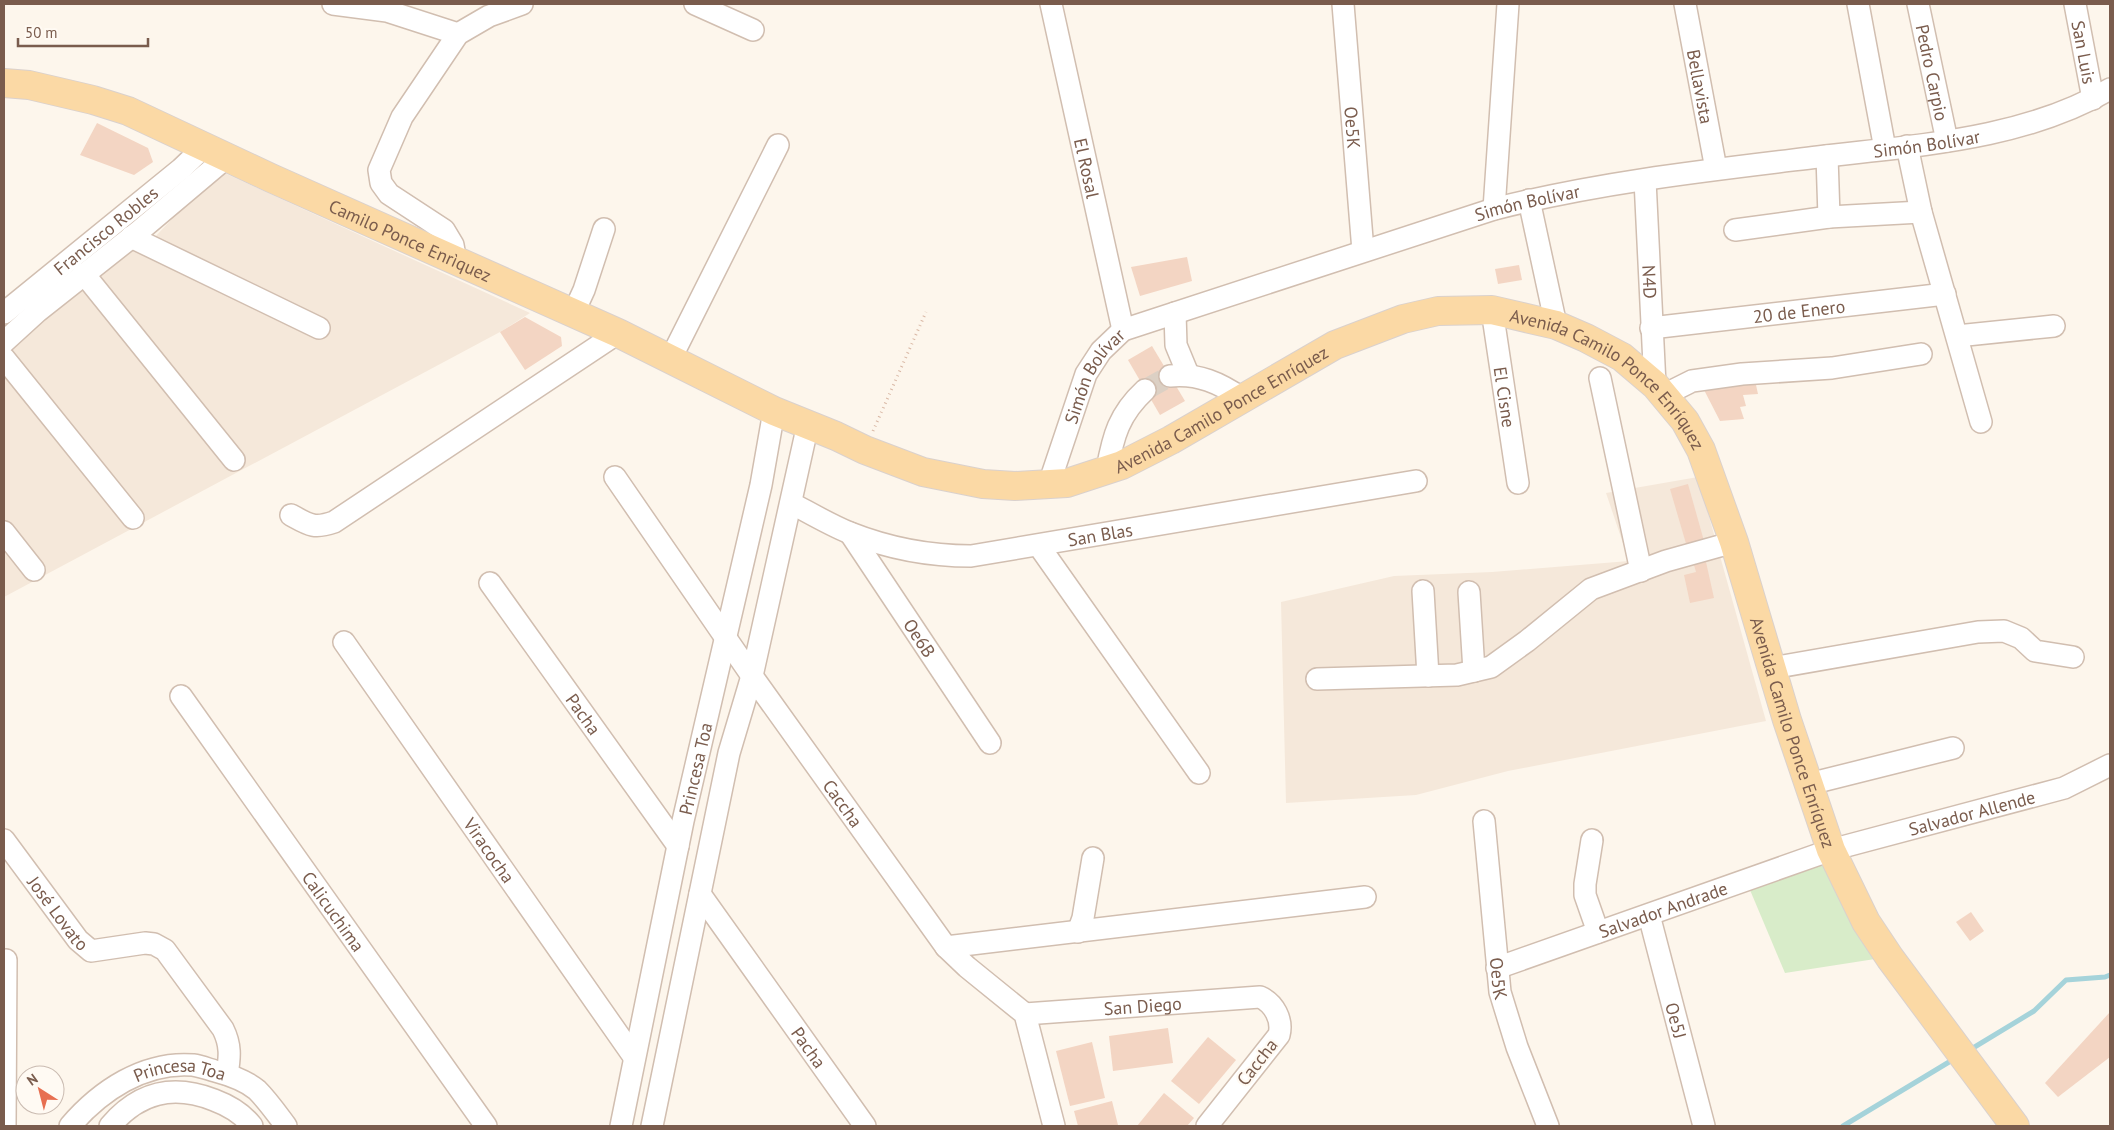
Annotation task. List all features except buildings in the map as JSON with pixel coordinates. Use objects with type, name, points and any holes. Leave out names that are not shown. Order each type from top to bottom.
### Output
[{"type":"main road","name":"Camilo Ponce Enrìquez","points":[[4,83],[29,85],[128,111],[456,262],[618,334],[774,411],[808,424]]},
{"type":"main road","name":"Avenida Camilo Ponce Enríquez","points":[[808,424],[865,450],[923,472],[983,484],[1015,486],[1067,483],[1122,465],[1171,440],[1335,345],[1402,319],[1438,311],[1492,310],[1556,325],[1622,357],[1659,390],[1684,421],[1702,450],[1734,542],[1787,720],[1831,850],[1866,922],[1915,995],[2015,1126]]},
{"type":"street","points":[[333,4],[387,8],[458,34]]},
{"type":"street","points":[[456,262],[453,245],[444,230],[389,194],[381,183],[379,170],[402,117],[458,34],[489,16],[522,4]]},
{"type":"street","points":[[695,4],[753,30]]},
{"type":"street","name":"El Rosal","points":[[1051,4],[1123,330]]},
{"type":"street","name":"Oe5K","points":[[1343,4],[1363,251]]},
{"type":"street","points":[[1494,209],[1508,4]]},
{"type":"street","name":"Bellavista","points":[[1685,4],[1716,169]]},
{"type":"street","points":[[1858,4],[1885,148]]},
{"type":"street","name":"Pedro Carpio","points":[[1918,4],[1947,141]]},
{"type":"street","name":"San Luis","points":[[2074,4],[2101,94]]},
{"type":"street","name":"Simón Bolívar","points":[[1050,484],[1086,374],[1101,352],[1123,330],[1494,209],[1529,200],[1716,169],[1947,141],[2051,118],[2101,94]]},
{"type":"street","points":[[670,360],[778,145]]},
{"type":"street","points":[[1908,146],[1922,212],[1981,422]]},
{"type":"street","points":[[4,342],[38,311],[131,237],[216,152]]},
{"type":"street","name":"Francisco Robles","points":[[4,313],[181,169],[216,152]]},
{"type":"street","points":[[1827,156],[1829,217]]},
{"type":"street","name":"N4D","points":[[1645,180],[1651,328],[1659,390]]},
{"type":"street","points":[[1529,200],[1556,325]]},
{"type":"street","points":[[1735,230],[1829,217],[1922,212]]},
{"type":"street","points":[[573,314],[584,290],[604,229]]},
{"type":"street","points":[[131,237],[319,328]]},
{"type":"street","points":[[84,274],[234,460]]},
{"type":"street","name":"20 de Enero","points":[[1651,328],[1945,294]]},
{"type":"street","name":"El Cisne","points":[[1492,310],[1518,483]]},
{"type":"street","points":[[1175,313],[1179,375],[1211,381],[1243,399]]},
{"type":"street","points":[[1957,336],[2054,326]]},
{"type":"street","points":[[291,516],[311,526],[322,526],[334,522],[618,334]]},
{"type":"street","points":[[1659,390],[1692,381],[1742,374],[1832,368],[1921,354]]},
{"type":"street","points":[[4,358],[133,518]]},
{"type":"street","points":[[1600,378],[1641,571]]},
{"type":"street","points":[[1108,470],[1112,442],[1121,420],[1131,403],[1145,390]]},
{"type":"street","name":"Princesa Toa","points":[[621,1126],[678,846],[724,636],[761,485],[774,411]]},
{"type":"street","name":"Princesa Toa","points":[[652,1126],[729,753],[752,676],[808,424]]},
{"type":"street","name":"Caccha","points":[[615,476],[752,676],[946,947],[967,967],[1025,1014]]},
{"type":"street","name":"San Blas","points":[[791,503],[850,533],[902,549],[938,556],[971,556],[1416,481]]},
{"type":"street","points":[[4,532],[34,570]]},
{"type":"street","name":"Oe6B","points":[[850,533],[990,743]]},
{"type":"street","points":[[1317,679],[1457,676],[1491,666],[1527,641],[1591,589],[1666,561],[1734,542]]},
{"type":"street","points":[[1039,546],[1199,772]]},
{"type":"street","name":"Pacha","points":[[490,583],[678,846]]},
{"type":"street","points":[[1423,591],[1428,676]]},
{"type":"street","points":[[1469,592],[1474,671]]},
{"type":"street","points":[[1772,668],[1978,632],[2004,631],[2021,638],[2035,651],[2073,657]]},
{"type":"street","name":"Viracocha","points":[[344,642],[634,1057]]},
{"type":"street","name":"Calicuchima","points":[[181,696],[486,1126]]},
{"type":"street","points":[[1809,784],[1953,748]]},
{"type":"street","name":"Salvador Allende","points":[[1831,850],[2064,788],[2110,765]]},
{"type":"street","name":"Oe5K","points":[[1484,821],[1497,968],[1503,1004],[1548,1126]]},
{"type":"street","name":"José Lovato","points":[[4,840],[78,940],[90,951],[145,942],[165,950],[223,1029],[228,1040],[230,1052],[228,1074]]},
{"type":"street","points":[[1592,840],[1585,895],[1598,932]]},
{"type":"street","name":"Salvador Andrade","points":[[1497,968],[1831,850]]},
{"type":"street","points":[[1078,932],[1083,918],[1092,858]]},
{"type":"street","name":"Pacha","points":[[700,894],[865,1126]]},
{"type":"street","points":[[946,947],[1365,897]]},
{"type":"street","name":"Oe5J","points":[[1649,915],[1704,1126]]},
{"type":"street","points":[[6,960],[6,1126]]},
{"type":"street","name":"Caccha","points":[[1207,1126],[1279,1035],[1281,1027],[1279,1019],[1267,1000],[1260,997]]},
{"type":"street","name":"San Diego","points":[[1025,1014],[1260,997]]},
{"type":"street","points":[[1025,1014],[1054,1126]]},
{"type":"street","name":"Princesa Toa","points":[[70,1126],[97,1098],[136,1075],[166,1068],[193,1065],[228,1074],[246,1082],[257,1091],[286,1126]]},
{"type":"street","name":"Princesa Toa","points":[[110,1126],[132,1106],[159,1092],[180,1091],[202,1095],[224,1104],[235,1110],[252,1126]]},
{"type":"path","points":[[865,450],[926,312]]},
{"type":"shaded area","points":[[218,170],[530,313],[500,332],[4,597],[4,333],[68,280],[154,238]]},
{"type":"shaded area","points":[[1698,477],[1766,721],[1508,771],[1416,795],[1286,803],[1281,602],[1394,576],[1492,572],[1629,561],[1606,493]]},
{"type":"green space","points":[[1827,861],[1875,959],[1785,973],[1750,890]]},
{"type":"waterway","points":[[1968,1051],[2034,1011],[2066,980],[2110,975]]},
{"type":"waterway","points":[[1843,1126],[1954,1059]]},
{"type":"tunnel","points":[[1145,390],[1170,376]]}]
